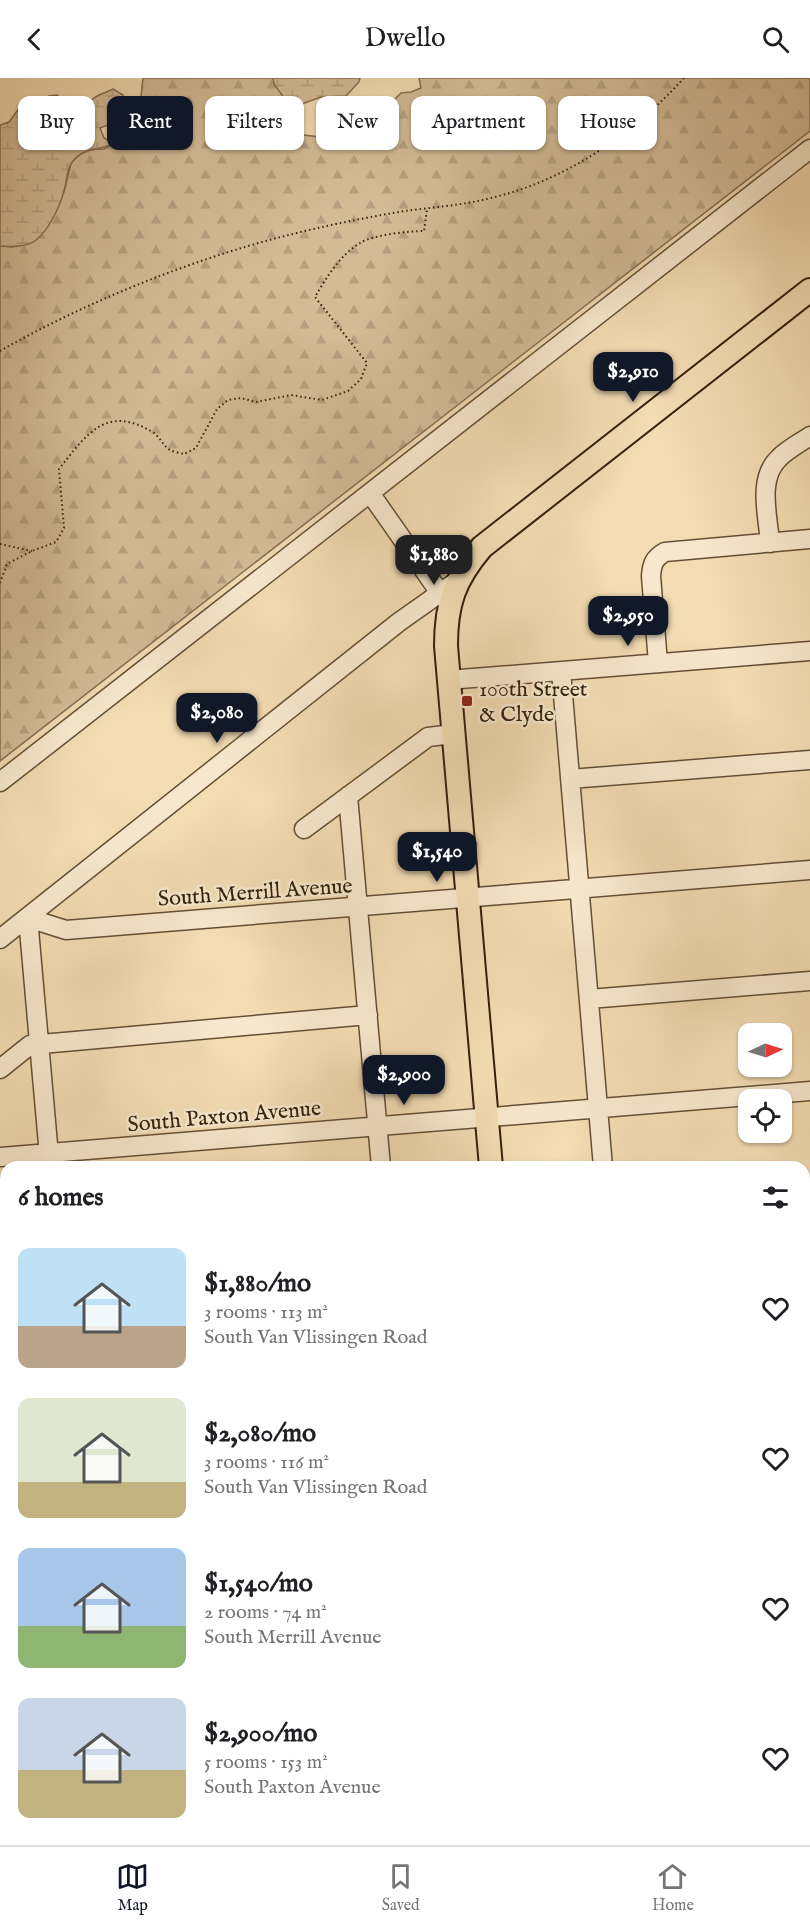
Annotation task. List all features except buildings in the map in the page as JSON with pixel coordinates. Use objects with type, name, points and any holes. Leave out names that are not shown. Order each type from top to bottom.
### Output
[{"type":"main road","points":[[491,1161],[448,680],[446,622],[448,587],[482,547],[810,290]]},
{"type":"street","points":[[0,782],[810,148]]},
{"type":"street","points":[[770,543],[766,477],[771,466],[780,456],[810,436]]},
{"type":"street","points":[[0,939],[399,622],[448,587],[370,493]]},
{"type":"street","points":[[658,663],[651,576],[652,564],[657,557],[665,552],[810,539]]},
{"type":"street","points":[[448,680],[810,651]]},
{"type":"street","points":[[561,671],[602,1161]]},
{"type":"street","points":[[304,829],[428,737],[453,734]]},
{"type":"street","points":[[570,779],[810,760]]},
{"type":"street","points":[[348,796],[381,1161]]},
{"type":"street","name":"South Merrill Avenue","points":[[28,918],[66,930],[810,870]]},
{"type":"street","points":[[28,918],[49,1160]]},
{"type":"street","points":[[589,999],[810,981]]},
{"type":"street","points":[[0,1069],[30,1045],[368,1015]]},
{"type":"street","name":"South Paxton Avenue","points":[[0,1157],[49,1160],[378,1126],[810,1091]]},
{"type":"path","points":[[0,351],[69,314],[199,262],[285,236],[336,224],[496,197],[539,182],[621,136],[663,101],[684,78]]},
{"type":"path","points":[[0,583],[7,564],[56,542],[64,528],[58,469],[87,434],[102,425],[123,420],[155,434],[170,450],[184,454],[196,448],[218,409],[228,400],[241,398],[256,402],[291,395],[322,400],[348,391],[361,379],[367,363],[315,297],[341,259],[360,242],[406,231],[424,231],[427,209]]},
{"type":"path","points":[[0,544],[32,551]]},
{"type":"green space","points":[[143,78],[273,78],[283,96],[205,96],[205,150],[304,150],[304,135],[316,136],[316,150],[399,150],[398,96],[401,93],[421,88],[419,78],[810,78],[810,131],[0,761],[0,246],[13,247],[64,192],[71,163],[84,150],[107,147],[107,150],[193,150],[193,96],[141,96]]},
{"type":"green space","points":[[273,78],[360,78],[346,96],[316,96],[316,99],[304,103],[304,96],[283,96],[274,84]]},
{"type":"green space","points":[[113,89],[123,96],[107,96],[107,125],[100,128],[107,140],[107,146],[95,149],[95,97]]},
{"type":"green space","points":[[18,110],[18,150],[91,150],[82,153],[71,164],[58,208],[41,235],[33,242],[24,245],[0,246],[0,125],[9,122]]},
{"type":"place","name":"100th Street & Clyde","points":[[467,701]]}]
